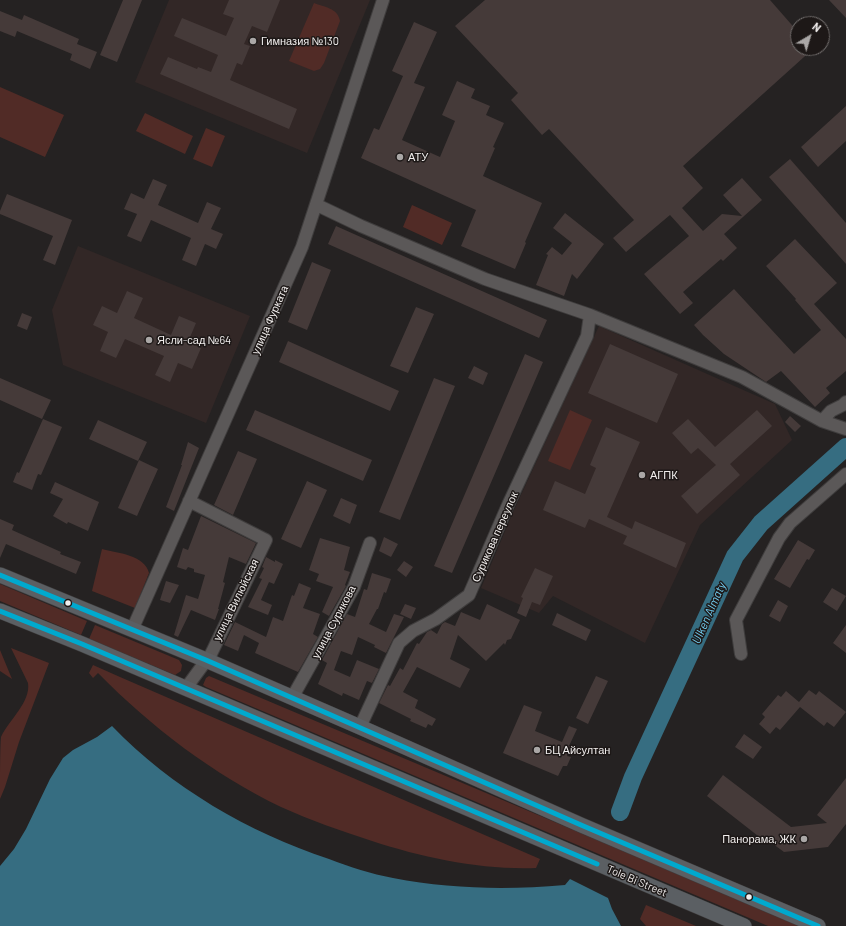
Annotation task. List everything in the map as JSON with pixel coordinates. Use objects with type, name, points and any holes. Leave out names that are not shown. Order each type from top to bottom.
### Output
[{"type":"main road","points":[[0,575],[206,660],[581,825],[818,926]]},
{"type":"main road","name":"Tole Bi Street","points":[[0,611],[186,688],[744,926]]},
{"type":"street","name":"улица Фурката","points":[[132,630],[302,247],[383,0]]},
{"type":"street","points":[[317,204],[362,226],[485,279],[590,315],[742,377],[822,421],[844,429]]},
{"type":"street","name":"Сурикова переулок","points":[[360,727],[399,643],[413,631],[436,619],[469,595],[508,505],[587,336],[590,315]]},
{"type":"street","points":[[822,421],[831,410],[843,405],[846,402]]},
{"type":"street","points":[[741,654],[736,620],[779,538],[790,523],[846,474]]},
{"type":"street","name":"улица Вилюйская","points":[[186,688],[211,654],[266,540],[189,501]]},
{"type":"street","name":"улица Сурикова","points":[[292,698],[354,587],[370,543]]},
{"type":"shaded area","name":"Гимназия №130","points":[[169,0],[370,0],[307,153],[135,82]]},
{"type":"shaded area","points":[[314,3],[334,11],[339,17],[340,21],[324,63],[320,69],[314,71],[289,61]]},
{"type":"shaded area","points":[[0,87],[64,115],[45,157],[0,137]]},
{"type":"shaded area","points":[[145,113],[193,136],[185,154],[136,131]]},
{"type":"shaded area","points":[[206,128],[225,136],[212,167],[193,159]]},
{"type":"shaded area","points":[[412,205],[452,223],[442,245],[403,227]]},
{"type":"shaded area","name":"Ясли-сад №64","points":[[78,246],[250,316],[206,423],[63,365],[52,310]]},
{"type":"shaded area","name":"АГПК","points":[[599,326],[775,404],[792,440],[700,525],[645,643],[553,596],[539,613],[481,588],[514,510]]},
{"type":"shaded area","points":[[570,410],[592,420],[570,470],[548,461]]},
{"type":"shaded area","points":[[102,549],[130,556],[142,562],[146,567],[149,573],[135,608],[92,591]]},
{"type":"shaded area","points":[[0,584],[87,621],[81,635],[0,601]]},
{"type":"shaded area","points":[[95,625],[179,660],[182,665],[181,671],[175,675],[89,639]]},
{"type":"shaded area","points":[[11,648],[49,663],[19,742],[0,799],[1,737],[19,711],[28,690],[28,683]]},
{"type":"shaded area","points":[[0,650],[12,679],[0,671]]},
{"type":"shaded area","points":[[93,665],[540,859],[536,868],[494,867],[432,858],[372,841],[281,807],[231,780],[184,748],[139,712],[98,673],[93,678],[89,673]]},
{"type":"shaded area","points":[[209,676],[801,926],[768,926],[206,687],[203,685],[206,678]]},
{"type":"shaded area","points":[[646,905],[696,926],[646,926],[640,919]]},
{"type":"water","points":[[112,726],[160,769],[213,806],[269,836],[299,848],[345,865],[414,882],[479,888],[522,888],[565,885],[570,879],[608,898],[621,926],[0,926],[0,866],[14,849],[26,829],[50,779],[63,758],[73,750],[97,737]]},
{"type":"building","points":[[123,0],[142,0],[117,62],[100,55]]},
{"type":"building","points":[[229,0],[280,0],[267,32],[252,26],[244,44],[250,46],[242,65],[237,63],[230,80],[297,109],[289,129],[160,74],[168,57],[197,69],[198,67],[211,72],[218,55],[174,36],[182,18],[226,36],[234,18],[223,14]]},
{"type":"building","points":[[485,0],[770,0],[790,23],[790,56],[805,56],[683,166],[703,188],[682,208],[703,231],[722,214],[742,216],[723,195],[742,178],[762,200],[724,234],[737,248],[723,261],[721,259],[683,292],[693,303],[680,314],[644,274],[689,236],[670,215],[626,252],[613,238],[634,220],[549,129],[542,135],[511,100],[518,93],[455,26]]},
{"type":"building","points":[[829,0],[846,0],[846,18]]},
{"type":"building","points":[[0,11],[22,20],[24,15],[79,39],[77,44],[97,52],[90,69],[70,60],[72,54],[17,31],[15,37],[0,31]]},
{"type":"building","points":[[414,22],[437,32],[414,83],[425,87],[402,140],[440,157],[455,121],[442,115],[457,81],[475,89],[471,98],[490,106],[486,115],[504,123],[493,147],[495,148],[483,176],[542,203],[515,269],[461,246],[476,210],[361,158],[374,128],[379,130],[403,76],[392,71]]},
{"type":"building","points":[[846,106],[846,141],[818,167],[801,147]]},
{"type":"building","points":[[790,159],[846,223],[846,264],[769,177]]},
{"type":"building","points":[[153,179],[167,185],[158,205],[198,223],[207,202],[221,208],[211,229],[223,234],[216,249],[205,244],[196,266],[182,260],[191,238],[151,220],[141,242],[127,236],[137,214],[124,209],[131,193],[144,199]]},
{"type":"building","points":[[7,194],[72,220],[55,265],[43,260],[53,236],[0,214]]},
{"type":"building","points":[[565,213],[604,244],[577,279],[572,274],[564,296],[536,285],[548,255],[546,254],[552,247],[562,255],[572,243],[553,228]]},
{"type":"building","points":[[336,226],[547,320],[539,338],[328,244]]},
{"type":"building","points":[[795,239],[837,283],[814,304],[846,339],[846,371],[826,388],[830,393],[815,407],[781,371],[766,382],[724,354],[694,325],[734,289],[794,354],[821,330],[795,300],[796,299],[766,266]]},
{"type":"building","points":[[312,262],[331,270],[307,330],[288,322]]},
{"type":"building","points":[[127,291],[143,298],[134,318],[171,335],[179,316],[196,323],[188,342],[201,348],[192,369],[178,363],[170,382],[155,375],[164,356],[125,339],[116,358],[100,351],[108,332],[93,325],[102,306],[117,313]]},
{"type":"building","points":[[416,307],[434,314],[408,373],[390,366]]},
{"type":"building","points":[[22,313],[32,317],[27,330],[17,326]]},
{"type":"building","points":[[288,341],[399,391],[390,411],[279,362]]},
{"type":"building","points":[[610,344],[678,374],[657,423],[588,393]]},
{"type":"building","points":[[525,354],[543,362],[452,573],[434,566]]},
{"type":"building","points":[[474,366],[488,373],[483,385],[468,378]]},
{"type":"building","points":[[0,378],[51,400],[42,419],[0,400]]},
{"type":"building","points":[[434,378],[455,386],[400,520],[379,512]]},
{"type":"building","points":[[255,410],[372,460],[363,481],[246,430]]},
{"type":"building","points":[[757,410],[772,426],[730,464],[740,475],[697,514],[681,496],[716,465],[698,448],[691,454],[672,433],[688,419],[715,447]]},
{"type":"building","points":[[790,416],[801,426],[795,432],[785,422]]},
{"type":"building","points":[[43,419],[62,427],[41,475],[38,474],[32,490],[13,482],[17,472],[19,473]]},
{"type":"building","points":[[98,420],[147,442],[138,461],[89,439]]},
{"type":"building","points":[[606,427],[640,442],[607,517],[632,529],[635,521],[686,543],[676,568],[623,544],[627,536],[589,519],[585,528],[543,510],[555,481],[585,494],[596,468],[590,465]]},
{"type":"building","points":[[188,442],[199,448],[174,511],[166,507],[182,465]]},
{"type":"building","points":[[238,451],[257,459],[233,515],[214,505]]},
{"type":"building","points":[[139,460],[158,469],[137,516],[118,508]]},
{"type":"building","points":[[307,481],[327,490],[301,548],[281,539]]},
{"type":"building","points":[[55,482],[99,502],[88,531],[68,522],[67,524],[53,516],[63,499],[50,493]]},
{"type":"building","points":[[341,498],[357,505],[350,524],[333,516]]},
{"type":"building","points":[[201,516],[256,543],[246,564],[229,557],[223,582],[225,583],[215,620],[191,610],[178,637],[174,635],[186,595],[198,599],[205,575],[194,572],[194,569],[188,567],[186,570],[177,567],[183,548],[188,550]]},
{"type":"building","points":[[0,519],[14,525],[12,530],[61,552],[60,554],[81,562],[76,574],[6,544],[0,558]]},
{"type":"building","points":[[384,537],[398,544],[391,557],[379,551]]},
{"type":"building","points":[[320,538],[350,547],[344,570],[350,572],[345,585],[346,586],[329,616],[322,612],[333,587],[316,581],[319,574],[309,570]]},
{"type":"building","points":[[798,540],[815,550],[809,560],[807,559],[790,588],[774,579]]},
{"type":"building","points":[[266,557],[283,564],[274,584],[269,582],[261,600],[272,605],[268,615],[248,607],[262,579],[259,578],[264,568],[262,567]]},
{"type":"building","points":[[404,561],[413,567],[406,577],[397,570]]},
{"type":"building","points":[[535,568],[553,576],[540,605],[532,602],[526,617],[517,613],[523,598],[521,597]]},
{"type":"building","points":[[372,573],[391,579],[386,593],[384,592],[378,609],[369,624],[386,632],[394,614],[404,617],[386,653],[374,647],[375,645],[358,637],[352,655],[341,651],[334,670],[350,677],[357,660],[379,669],[372,683],[367,681],[359,700],[343,693],[342,696],[318,684],[327,663],[322,660],[347,614],[355,617],[364,589],[367,590]]},
{"type":"building","points":[[166,581],[179,585],[170,603],[160,600]]},
{"type":"building","points":[[299,583],[311,588],[303,608],[320,614],[313,634],[318,637],[298,672],[255,653],[259,643],[244,635],[238,651],[224,645],[235,622],[266,637],[273,617],[283,621],[292,595],[294,596]]},
{"type":"building","points":[[832,588],[846,596],[837,611],[823,602]]},
{"type":"building","points":[[778,600],[788,606],[780,622],[769,616]]},
{"type":"building","points":[[405,604],[416,608],[411,619],[400,614]]},
{"type":"building","points":[[487,604],[520,620],[511,639],[507,640],[505,645],[504,643],[486,661],[458,635],[450,659],[470,669],[460,688],[417,667],[403,692],[418,700],[415,708],[436,719],[432,726],[428,724],[426,728],[410,721],[411,719],[379,703],[388,685],[390,686],[400,668],[403,670],[417,643],[419,644],[427,632],[431,630],[437,634],[442,624],[445,622],[455,626],[461,612],[480,620]]},
{"type":"building","points":[[557,613],[591,630],[586,641],[552,625]]},
{"type":"building","points":[[846,625],[846,653],[833,643]]},
{"type":"building","points":[[596,676],[608,681],[588,724],[576,718]]},
{"type":"building","points":[[809,690],[816,695],[819,691],[846,712],[834,727],[827,722],[824,726],[800,707],[780,730],[776,727],[770,734],[759,724],[765,717],[762,714],[778,695],[781,697],[786,691],[799,702]]},
{"type":"building","name":"БЦ Айсултан","points":[[524,705],[542,712],[535,731],[562,742],[569,726],[577,729],[569,746],[571,746],[567,756],[571,757],[567,766],[563,766],[558,776],[503,753]]},
{"type":"building","points":[[744,734],[762,747],[753,759],[735,747]]},
{"type":"building","points":[[723,775],[791,827],[827,823],[817,815],[846,778],[846,824],[828,847],[784,852],[769,841],[767,843],[707,796]]},
{"type":"waterway","name":"Ulken Almaty","points":[[620,812],[633,777],[735,556],[761,523],[846,447]]},
{"type":"transit line","points":[[0,575],[206,660],[581,825],[818,926]]},
{"type":"transit line","points":[[0,611],[82,644],[597,864]]},
{"type":"place","name":"Гимназия №130","points":[[253,41]]},
{"type":"place","name":"АТУ","points":[[400,157]]},
{"type":"place","name":"Ясли-сад №64","points":[[149,340]]},
{"type":"place","name":"АГПК","points":[[642,475]]},
{"type":"place","name":"БЦ Айсултан","points":[[537,750]]},
{"type":"place","name":"Панорама, ЖК","points":[[804,839]]}]
